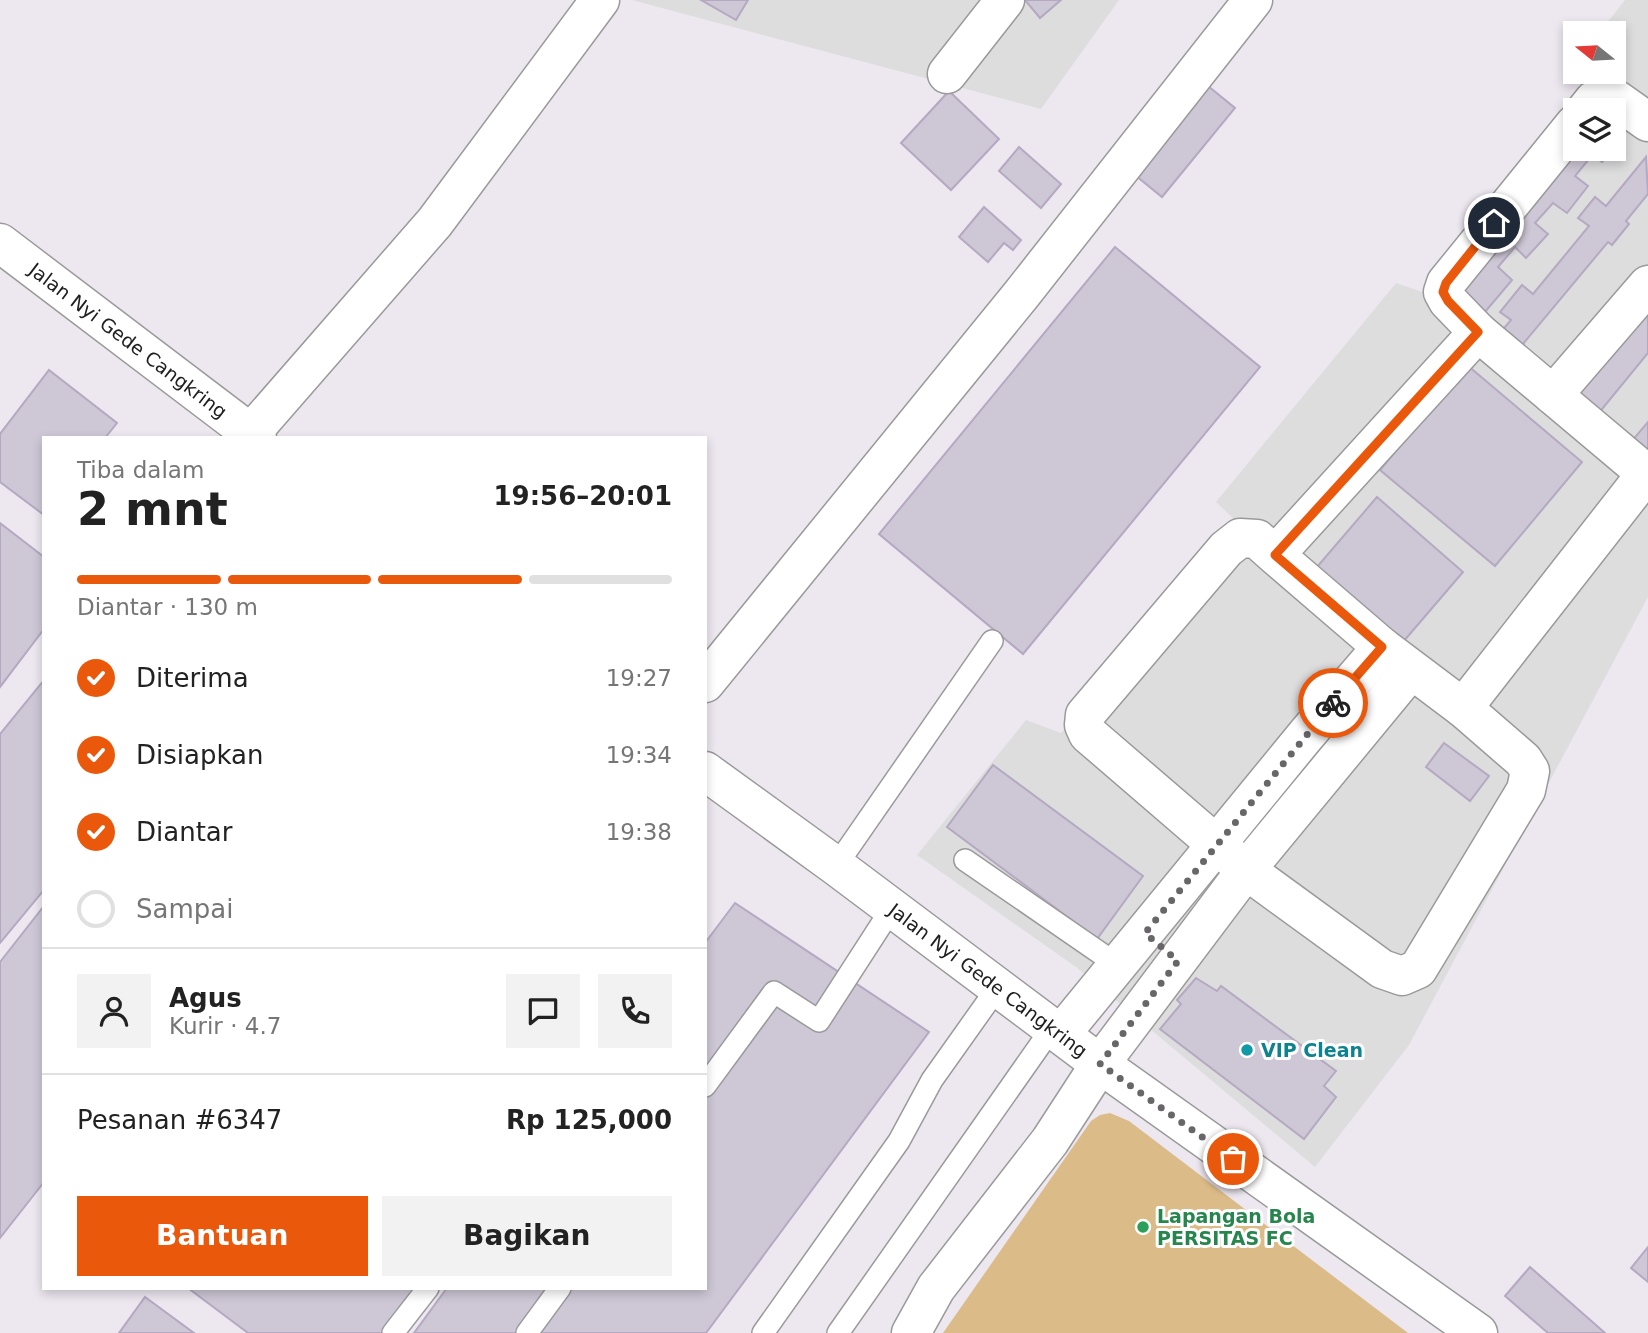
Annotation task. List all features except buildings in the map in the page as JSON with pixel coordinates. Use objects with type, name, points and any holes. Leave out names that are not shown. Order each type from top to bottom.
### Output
[{"type":"street","points":[[254,435],[435,222],[600,0]]},
{"type":"street","points":[[947,74],[1005,0]]},
{"type":"street","points":[[707,681],[1021,295],[1253,0]]},
{"type":"street","points":[[1626,106],[1647,120]]},
{"type":"street","points":[[1463,708],[1562,578],[1622,508],[1647,474],[1478,332],[1448,301],[1443,292],[1446,283],[1563,139]]},
{"type":"street","name":"Jalan Nyi Gede Cangkring","points":[[0,243],[254,435]]},
{"type":"street","points":[[1552,396],[1648,285]]},
{"type":"street","points":[[1275,555],[1478,332]]},
{"type":"street","points":[[1240,538],[1257,539],[1275,555],[1396,658],[1463,708],[1523,760],[1530,772],[1526,790],[1418,969],[1402,976],[1382,969],[1246,870],[1088,734],[1084,725],[1085,715],[1226,549],[1240,538]]},
{"type":"street","points":[[1056,1031],[1119,966],[1216,845],[1396,658]]},
{"type":"street","points":[[911,1333],[936,1287],[1050,1141],[1100,1064],[1246,870],[1396,658]]},
{"type":"street","name":"Jalan Nyi Gede Cangkring","points":[[709,782],[836,866],[1100,1064],[1478,1333]]},
{"type":"street","points":[[1145,933],[1178,961]]},
{"type":"lane","points":[[836,866],[992,641]]},
{"type":"lane","points":[[965,860],[1119,966]]},
{"type":"lane","points":[[707,1083],[774,992],[819,1021],[892,908]]},
{"type":"lane","points":[[763,1333],[899,1141],[932,1080],[998,987]]},
{"type":"lane","points":[[838,1333],[1056,1031]]},
{"type":"lane","points":[[393,1333],[426,1290]]},
{"type":"lane","points":[[527,1333],[559,1290]]},
{"type":"shaded area","points":[[632,0],[1119,0],[1041,109]]},
{"type":"shaded area","points":[[1625,0],[1648,0],[1648,597],[1409,1045],[1315,1167],[1076,967],[917,855],[1026,720],[1061,733],[1237,522],[1216,502],[1396,283],[1431,295],[1563,161],[1626,161],[1626,98],[1601,98],[1588,84],[1626,84],[1626,21],[1608,21]]},
{"type":"shaded area","name":"Lapangan Bola PERSITAS FC","points":[[1110,1113],[1129,1121],[1408,1333],[943,1333],[1091,1121]]},
{"type":"way so far","points":[[1233,1159],[1100,1064],[1178,961],[1145,933],[1333,703]]},
{"type":"place","name":"VIP Clean","points":[[1247,1050]]},
{"type":"place","name":"Lapangan Bola PERSITAS FC","points":[[1143,1227]]},
{"type":"route","points":[[1333,703],[1382,647],[1275,555],[1478,332],[1448,301],[1443,292],[1446,283],[1494,223]]}]
